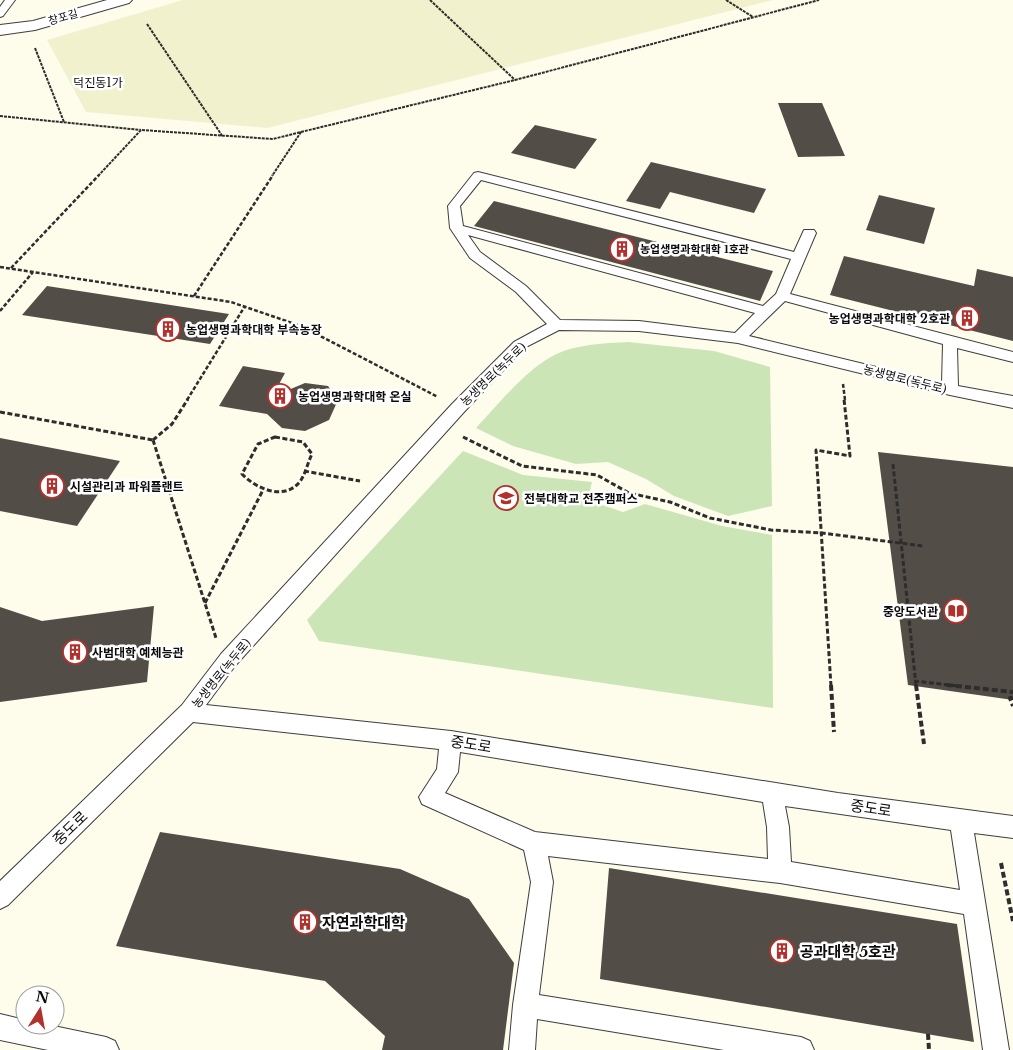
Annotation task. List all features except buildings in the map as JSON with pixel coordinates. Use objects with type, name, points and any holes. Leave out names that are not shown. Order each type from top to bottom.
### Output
[{"type":"street","name":"창포길","points":[[0,28],[100,0]]},
{"type":"street","name":"창포길","points":[[0,28],[9,30],[35,25],[124,0]]},
{"type":"lane","points":[[0,14],[10,0]]},
{"type":"lane","points":[[556,325],[521,289],[475,255],[457,228],[454,206],[478,176],[798,258]]},
{"type":"lane","points":[[457,228],[767,312]]},
{"type":"lane","points":[[738,338],[782,296],[809,233]]},
{"type":"lane","points":[[782,296],[1013,357]]},
{"type":"lane","name":"농생명로(녹두로)","points":[[189,712],[228,660],[458,408],[519,345],[556,325],[639,326],[738,338],[950,390],[1013,402]]},
{"type":"lane","points":[[950,341],[950,390]]},
{"type":"lane","name":"중도로","points":[[0,897],[189,712],[451,741],[838,804],[1013,827]]},
{"type":"lane","points":[[451,741],[447,772],[430,797],[534,843],[780,872],[974,904]]},
{"type":"lane","points":[[772,792],[778,827],[780,872]]},
{"type":"lane","points":[[962,820],[996,1050]]},
{"type":"lane","points":[[522,1050],[525,1005],[542,882],[534,843]]},
{"type":"lane","points":[[525,1005],[802,1050]]},
{"type":"lane","points":[[0,1027],[106,1050]]},
{"type":"path","points":[[430,0],[515,80]]},
{"type":"path","points":[[726,0],[754,17]]},
{"type":"path","points":[[0,116],[223,137],[273,139],[515,80],[819,0]]},
{"type":"path","points":[[147,24],[223,137]]},
{"type":"path","points":[[35,48],[64,122]]},
{"type":"path","points":[[11,268],[141,130]]},
{"type":"path","points":[[194,296],[301,132]]},
{"type":"path","points":[[0,266],[231,302],[245,306],[301,326],[458,408]]},
{"type":"path","points":[[0,311],[33,272]]},
{"type":"path","points":[[153,440],[172,424],[245,306]]},
{"type":"path","points":[[834,732],[816,450],[850,456],[842,383]]},
{"type":"path","points":[[0,412],[153,440]]},
{"type":"path","points":[[458,435],[522,466],[597,475],[629,493],[670,502],[710,518],[771,530],[822,533],[923,546]]},
{"type":"path","points":[[275,437],[303,442],[312,454],[299,482],[278,492],[263,490],[250,484],[242,474],[258,444],[275,437]]},
{"type":"path","points":[[153,440],[216,639]]},
{"type":"path","points":[[892,464],[902,543],[914,681],[924,744]]},
{"type":"path","points":[[304,471],[361,481]]},
{"type":"path","points":[[205,604],[263,490]]},
{"type":"path","points":[[914,681],[1013,692]]},
{"type":"path","points":[[1013,698],[1010,698],[1013,706]]},
{"type":"path","points":[[1001,863],[1013,919]]},
{"type":"path","points":[[928,1034],[929,1050]]},
{"type":"green space","points":[[183,0],[773,0],[267,128],[86,112],[47,40]]},
{"type":"green space","points":[[628,342],[714,351],[770,367],[772,506],[728,516],[674,496],[646,479],[608,462],[576,464],[513,446],[476,428],[519,382],[544,361],[570,349],[606,343]]},
{"type":"green space","points":[[463,451],[523,475],[592,482],[589,494],[596,503],[623,512],[645,504],[722,526],[772,535],[773,708],[319,641],[307,620]]},
{"type":"place","name":"농업생명과학대학 1호관","points":[[622,249]]},
{"type":"place","name":"농업생명과학대학 2호관","points":[[967,318]]},
{"type":"place","name":"농업생명과학대학 부속농장","points":[[168,329]]},
{"type":"place","name":"농업생명과학대학 온실","points":[[280,396]]},
{"type":"place","name":"시설관리과 파워플랜트","points":[[52,486]]},
{"type":"place","name":"전북대학교 전주캠퍼스","points":[[506,498]]},
{"type":"place","name":"중앙도서관","points":[[956,611]]},
{"type":"place","name":"사범대학 예체능관","points":[[75,652]]},
{"type":"place","name":"자연과학대학","points":[[305,922]]},
{"type":"place","name":"공과대학 5호관","points":[[782,951]]},
{"type":"district","name":"덕진동1가","points":[[98,82]]}]
